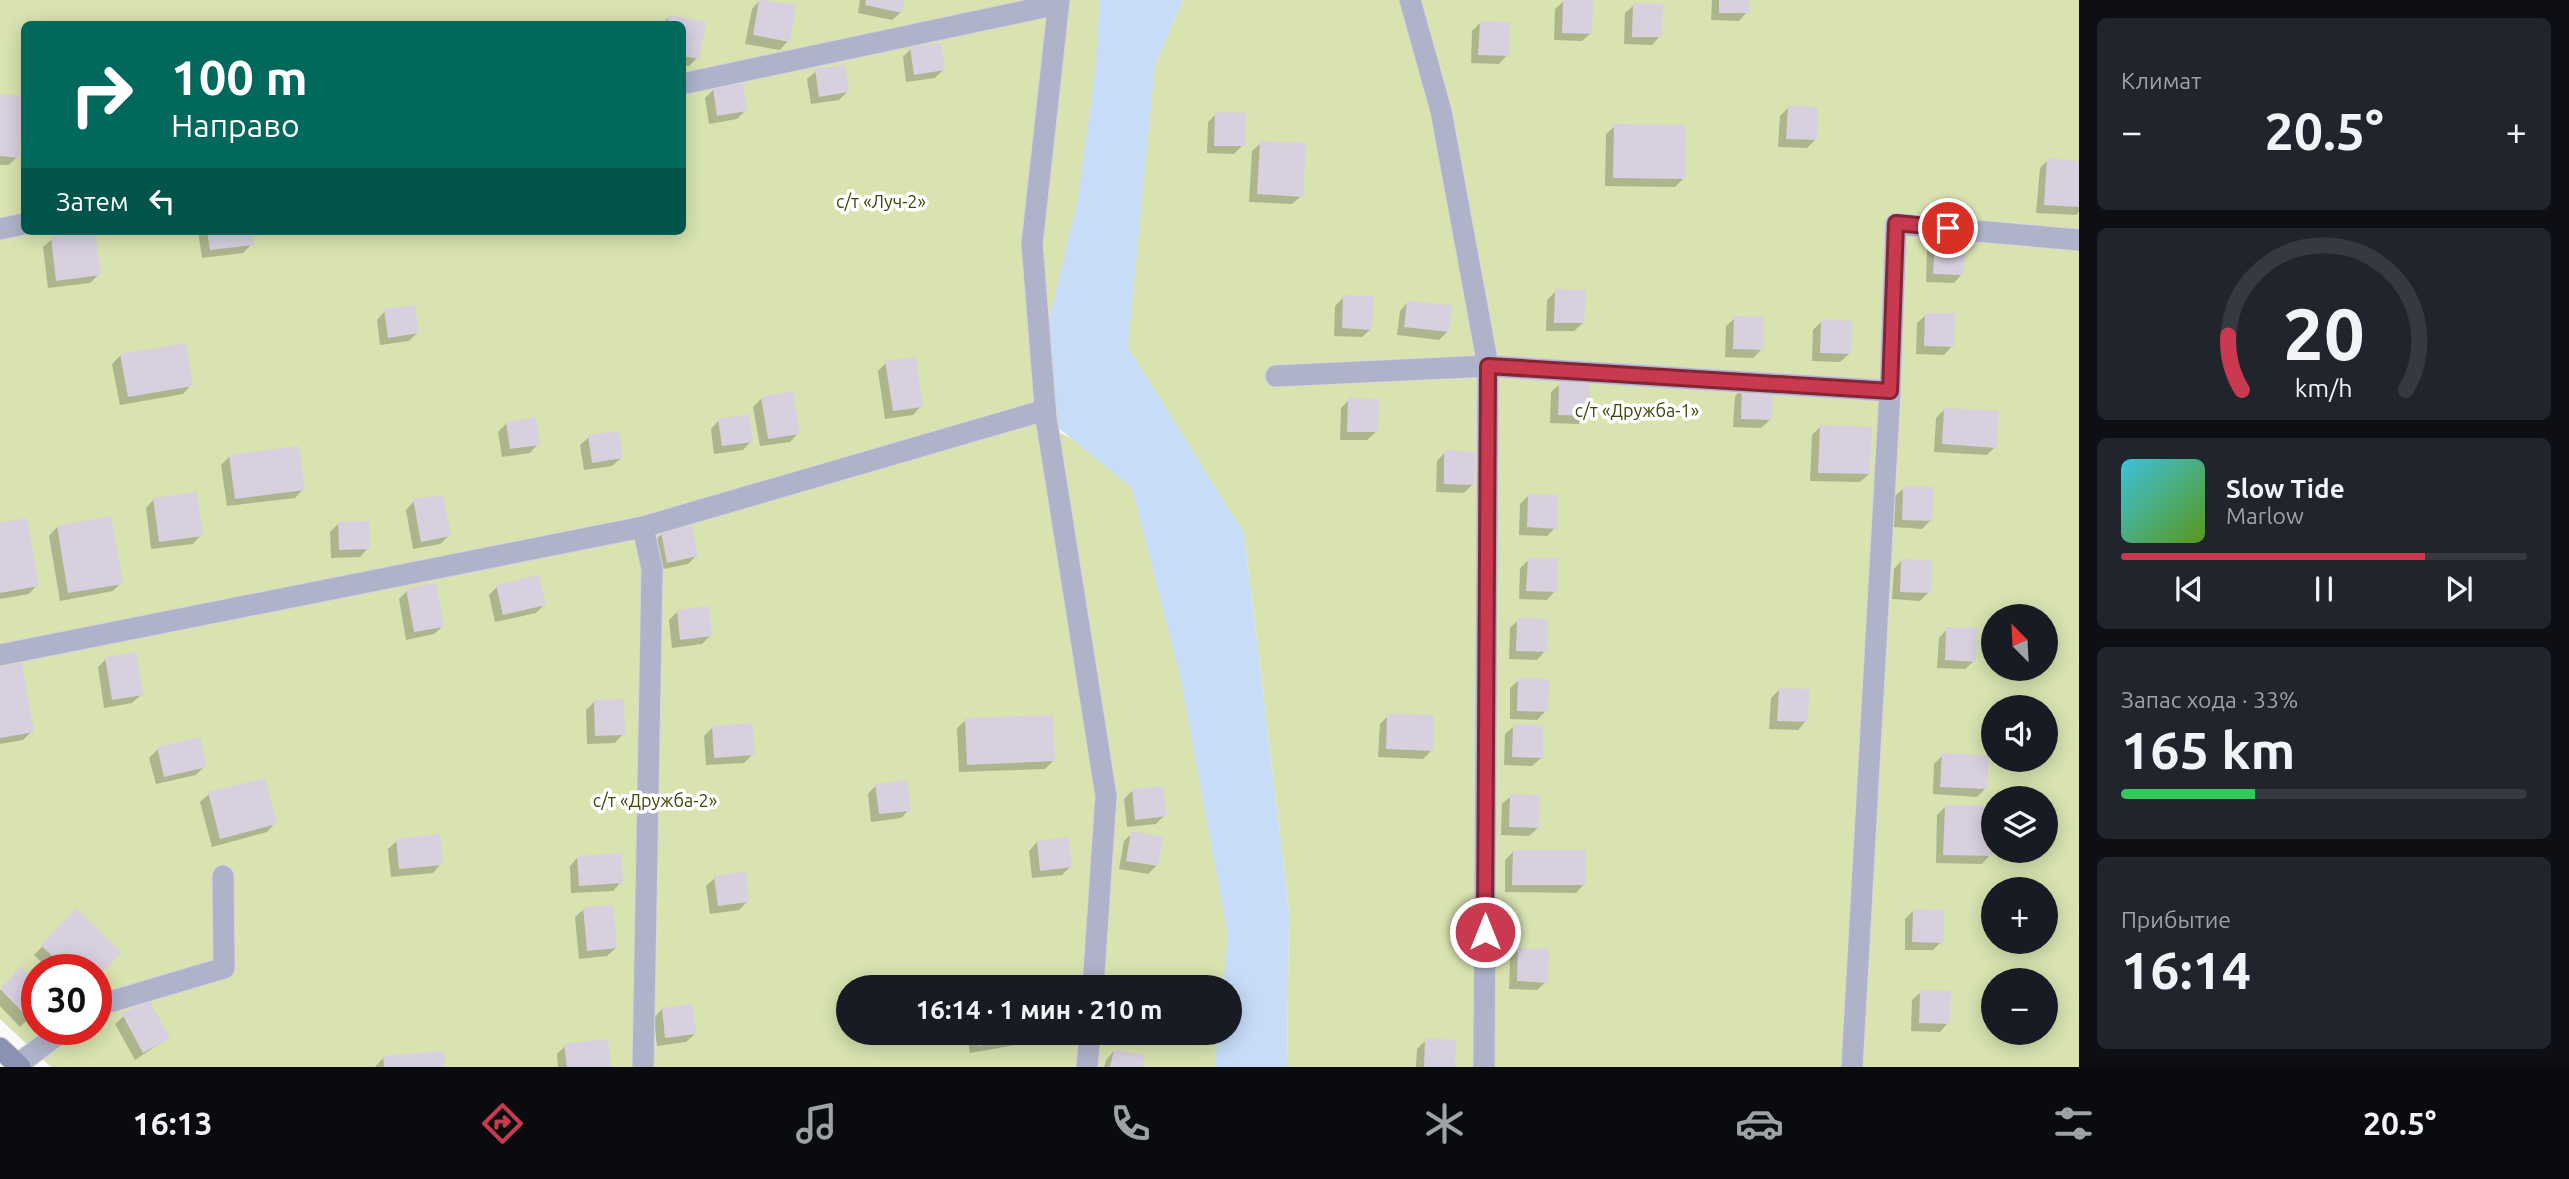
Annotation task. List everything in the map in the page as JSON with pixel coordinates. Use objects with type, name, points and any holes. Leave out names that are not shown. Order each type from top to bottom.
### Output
[{"type":"main road","points":[[0,1048],[19,1066]]},
{"type":"street","points":[[1410,0],[1441,111],[1488,366],[1484,1067]]},
{"type":"street","points":[[686,83],[1058,2],[1032,244],[1045,410],[1106,796],[1094,975]]},
{"type":"street","points":[[1852,1067],[1890,391],[1896,223],[2079,240]]},
{"type":"street","points":[[0,229],[21,225]]},
{"type":"street","points":[[1276,376],[1488,366],[1890,391]]},
{"type":"street","points":[[0,654],[643,527],[1045,410]]},
{"type":"street","points":[[643,527],[652,569],[643,1067]]},
{"type":"street","points":[[112,1001],[224,968],[223,876]]},
{"type":"street","points":[[19,1066],[45,1045]]},
{"type":"street","points":[[1087,1067],[1089,1045]]},
{"type":"green space","name":"с/т «Луч-2»","points":[[0,0],[1136,0],[1036,401],[643,516],[74,637],[0,649]]},
{"type":"green space","name":"с/т «Дружба-1»","points":[[1183,0],[2079,0],[2079,1067],[1287,1067],[1289,911],[1244,533],[1124,354],[1155,65]]},
{"type":"green space","name":"с/т «Дружба-2»","points":[[1041,423],[1147,477],[1199,653],[1230,953],[1227,975],[836,975],[836,1045],[1219,1045],[1216,1067],[51,1067],[28,1045],[112,1045],[112,954],[21,954],[21,1039],[0,1019],[0,660],[647,531]]},
{"type":"water","points":[[1100,0],[1183,0],[1155,65],[1128,347],[1244,533],[1289,911],[1287,1067],[1215,1067],[1217,1045],[1242,1045],[1242,975],[1224,975],[1228,935],[1180,676],[1132,488],[1046,418],[1041,354],[1077,203],[1094,82]]},
{"type":"building","points":[[759,0],[796,5],[790,42],[753,35]]},
{"type":"building","points":[[866,0],[904,0],[902,13],[865,5]]},
{"type":"building","points":[[1563,0],[1593,0],[1592,34],[1562,33]]},
{"type":"building","points":[[1719,0],[1750,0],[1749,13],[1719,13]]},
{"type":"building","points":[[1633,3],[1663,4],[1662,37],[1632,37]]},
{"type":"building","points":[[669,15],[706,22],[699,59],[686,57],[686,21],[668,21]]},
{"type":"building","points":[[1480,21],[1510,22],[1509,56],[1478,55]]},
{"type":"building","points":[[941,43],[945,70],[914,75],[910,47]]},
{"type":"building","points":[[845,65],[849,92],[819,97],[815,69]]},
{"type":"building","points":[[743,83],[747,111],[717,116],[713,88]]},
{"type":"building","points":[[0,94],[21,96],[19,158],[0,156]]},
{"type":"building","points":[[1788,106],[1818,107],[1817,140],[1786,139]]},
{"type":"building","points":[[1215,112],[1246,113],[1245,146],[1214,146]]},
{"type":"building","points":[[1614,124],[1686,125],[1685,179],[1613,178]]},
{"type":"building","points":[[1260,141],[1306,143],[1303,197],[1257,194]]},
{"type":"building","points":[[2047,158],[2079,161],[2079,207],[2044,205]]},
{"type":"building","points":[[95,235],[101,275],[56,281],[51,237]]},
{"type":"building","points":[[208,235],[253,235],[254,245],[210,250]]},
{"type":"building","points":[[1935,241],[1965,241],[1964,275],[1933,274]]},
{"type":"building","points":[[1555,289],[1586,290],[1584,323],[1554,323]]},
{"type":"building","points":[[1343,295],[1374,296],[1372,330],[1342,328]]},
{"type":"building","points":[[1407,301],[1452,305],[1449,332],[1404,327]]},
{"type":"building","points":[[415,305],[419,333],[388,338],[384,309]]},
{"type":"building","points":[[1925,313],[1955,313],[1954,347],[1924,346]]},
{"type":"building","points":[[1734,316],[1764,317],[1764,350],[1733,349]]},
{"type":"building","points":[[1821,319],[1852,321],[1851,354],[1820,353]]},
{"type":"building","points":[[186,343],[193,386],[128,397],[120,354]]},
{"type":"building","points":[[916,357],[923,407],[893,411],[885,361]]},
{"type":"building","points":[[1559,382],[1589,383],[1588,416],[1558,415]]},
{"type":"building","points":[[1742,386],[1773,387],[1772,420],[1741,419]]},
{"type":"building","points":[[793,391],[800,434],[768,439],[761,397]]},
{"type":"building","points":[[1348,398],[1379,399],[1378,432],[1347,432]]},
{"type":"building","points":[[1944,408],[1999,411],[1997,448],[1942,444]]},
{"type":"building","points":[[749,414],[753,442],[722,446],[718,419]]},
{"type":"building","points":[[536,417],[540,445],[510,449],[506,422]]},
{"type":"building","points":[[1820,425],[1872,427],[1870,474],[1818,473]]},
{"type":"building","points":[[619,431],[623,458],[592,463],[588,435]]},
{"type":"building","points":[[299,446],[305,490],[235,499],[229,455]]},
{"type":"building","points":[[1444,450],[1475,452],[1474,485],[1444,484]]},
{"type":"building","points":[[1903,486],[1934,487],[1932,521],[1902,520]]},
{"type":"building","points":[[197,492],[203,536],[159,542],[153,498]]},
{"type":"building","points":[[1528,494],[1558,495],[1557,529],[1527,527]]},
{"type":"building","points":[[443,495],[451,536],[421,542],[413,499]]},
{"type":"building","points":[[111,516],[123,584],[68,593],[57,526]]},
{"type":"building","points":[[27,518],[39,586],[0,593],[0,523]]},
{"type":"building","points":[[369,521],[370,549],[339,550],[338,522]]},
{"type":"building","points":[[692,526],[698,556],[667,563],[661,532]]},
{"type":"building","points":[[1528,558],[1558,558],[1557,592],[1526,591]]},
{"type":"building","points":[[1901,559],[1932,560],[1931,593],[1900,592]]},
{"type":"building","points":[[539,575],[546,605],[503,615],[496,585]]},
{"type":"building","points":[[436,583],[444,627],[414,632],[406,589]]},
{"type":"building","points":[[709,606],[712,636],[680,640],[677,610]]},
{"type":"building","points":[[1517,618],[1548,619],[1547,652],[1516,651]]},
{"type":"building","points":[[1946,627],[1977,628],[1976,662],[1945,660]]},
{"type":"building","points":[[136,652],[143,695],[112,700],[105,657]]},
{"type":"building","points":[[22,663],[34,732],[0,738],[0,667]]},
{"type":"building","points":[[1518,678],[1549,679],[1548,712],[1517,711]]},
{"type":"building","points":[[1779,688],[1809,689],[1808,722],[1777,721]]},
{"type":"building","points":[[624,699],[625,735],[595,736],[594,700]]},
{"type":"building","points":[[1387,714],[1434,715],[1433,751],[1386,749]]},
{"type":"building","points":[[1053,715],[1055,761],[967,765],[965,718]]},
{"type":"building","points":[[752,723],[755,755],[714,758],[712,726]]},
{"type":"building","points":[[1513,724],[1543,725],[1543,758],[1512,757]]},
{"type":"building","points":[[200,737],[207,767],[164,777],[157,747]]},
{"type":"building","points":[[1942,753],[1981,755],[1981,772],[1988,772],[1987,786],[1981,786],[1981,789],[1940,787]]},
{"type":"building","points":[[265,778],[277,824],[220,839],[208,792]]},
{"type":"building","points":[[907,780],[911,811],[879,814],[875,784]]},
{"type":"building","points":[[1163,786],[1167,816],[1135,820],[1132,789]]},
{"type":"building","points":[[1510,794],[1540,795],[1539,828],[1509,827]]},
{"type":"building","points":[[1945,805],[1981,806],[1981,856],[1943,855]]},
{"type":"building","points":[[1131,831],[1163,837],[1158,866],[1126,861]]},
{"type":"building","points":[[440,834],[443,865],[399,869],[396,839]]},
{"type":"building","points":[[1069,837],[1072,867],[1040,871],[1037,841]]},
{"type":"building","points":[[1513,850],[1586,850],[1586,885],[1512,885]]},
{"type":"building","points":[[622,853],[623,883],[579,886],[577,856]]},
{"type":"building","points":[[746,872],[749,902],[718,906],[714,876]]},
{"type":"building","points":[[613,905],[617,948],[587,951],[583,907]]},
{"type":"building","points":[[76,908],[121,952],[112,961],[112,954],[50,954],[41,945]]},
{"type":"building","points":[[1913,909],[1944,910],[1943,943],[1912,942]]},
{"type":"building","points":[[1518,948],[1549,949],[1548,983],[1517,981]]},
{"type":"building","points":[[21,967],[21,1011],[0,989]]},
{"type":"building","points":[[1920,990],[1951,991],[1950,1024],[1919,1023]]},
{"type":"building","points":[[149,1000],[170,1038],[143,1053],[122,1014]]},
{"type":"building","points":[[693,1004],[696,1034],[665,1038],[662,1008]]},
{"type":"building","points":[[1425,1038],[1456,1040],[1455,1067],[1424,1067]]},
{"type":"building","points":[[608,1039],[611,1067],[567,1067],[564,1044]]},
{"type":"building","points":[[1114,1050],[1145,1055],[1143,1067],[1110,1067]]},
{"type":"building","points":[[444,1051],[445,1067],[384,1067],[383,1056]]},
{"type":"route","points":[[1485,932],[1488,366],[1890,391],[1896,223],[1948,228]]}]
